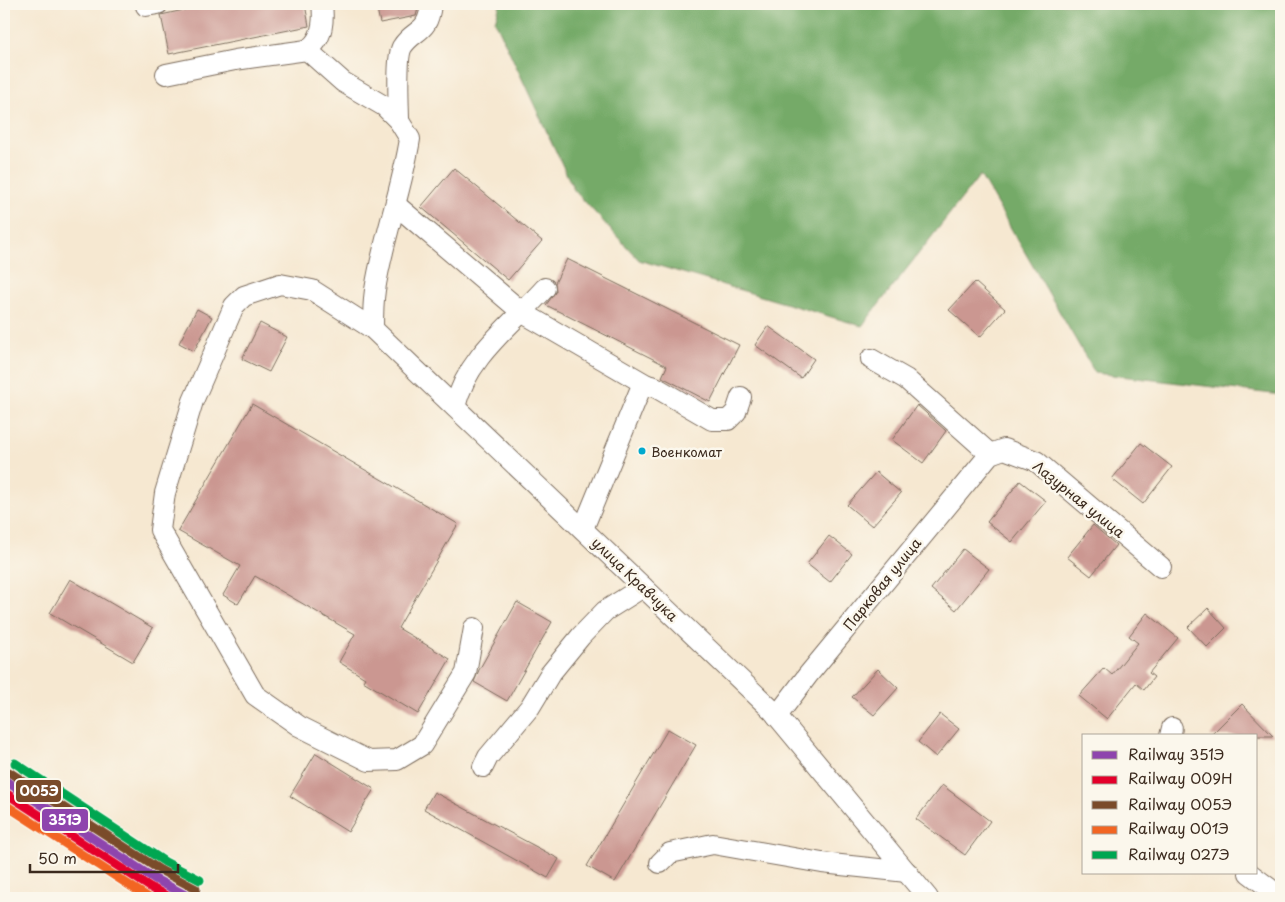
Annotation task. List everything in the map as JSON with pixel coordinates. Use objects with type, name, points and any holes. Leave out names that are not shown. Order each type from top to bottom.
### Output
[{"type":"lane","points":[[166,74],[235,60],[307,50],[312,47],[320,34],[324,18],[322,4]]},
{"type":"lane","points":[[399,121],[402,48],[425,26],[431,4]]},
{"type":"lane","points":[[307,50],[343,82],[384,106],[399,121],[410,139],[405,176],[396,204],[375,291],[373,329]]},
{"type":"lane","points":[[396,204],[523,313],[648,385],[655,386],[712,420],[728,420],[736,412],[741,397]]},
{"type":"lane","name":"улица Кравчука","points":[[474,628],[466,673],[422,745],[397,760],[368,761],[298,726],[255,694],[160,530],[165,493],[193,401],[234,306],[244,296],[280,284],[312,290],[373,329],[777,716],[928,898]]},
{"type":"lane","points":[[455,407],[459,390],[477,358],[523,313],[545,288]]},
{"type":"lane","points":[[871,359],[906,379],[990,454]]},
{"type":"lane","points":[[582,529],[635,400],[640,390],[648,385]]},
{"type":"lane","name":"Лазурная улица","points":[[990,454],[1004,449],[1036,460],[1161,567]]},
{"type":"lane","name":"Парковая улица","points":[[777,716],[814,667],[990,454]]},
{"type":"lane","points":[[483,767],[488,757],[530,707],[550,674],[581,636],[605,611],[643,587]]},
{"type":"lane","points":[[660,863],[670,853],[713,844],[822,863],[907,872]]},
{"type":"lane","points":[[1250,874],[1281,898]]},
{"type":"green space","points":[[500,4],[1281,4],[1281,395],[1095,373],[980,175],[862,326],[639,260],[574,190],[495,21]]},
{"type":"building","points":[[211,4],[305,4],[309,26],[169,54],[161,15]]},
{"type":"building","points":[[376,4],[419,4],[416,16],[380,23]]},
{"type":"building","points":[[454,168],[542,241],[508,280],[421,207]]},
{"type":"building","points":[[567,259],[739,345],[710,402],[662,377],[667,366],[546,305],[556,291],[555,283]]},
{"type":"building","points":[[975,282],[1005,309],[980,337],[949,310]]},
{"type":"building","points":[[197,309],[212,317],[194,351],[179,343]]},
{"type":"building","points":[[260,323],[287,337],[269,372],[242,359]]},
{"type":"building","points":[[768,326],[814,359],[801,378],[755,345]]},
{"type":"building","points":[[252,404],[458,524],[398,628],[450,659],[418,714],[363,681],[365,678],[339,662],[355,634],[255,576],[238,604],[223,595],[240,566],[178,531]]},
{"type":"building","points":[[917,405],[946,431],[923,463],[892,440]]},
{"type":"building","points":[[1141,443],[1172,467],[1143,504],[1112,479]]},
{"type":"building","points":[[876,472],[901,493],[872,526],[847,505]]},
{"type":"building","points":[[1020,481],[1046,501],[1012,542],[987,522]]},
{"type":"building","points":[[1093,525],[1116,545],[1091,576],[1067,557]]},
{"type":"building","points":[[829,536],[852,554],[830,582],[807,564]]},
{"type":"building","points":[[963,549],[989,569],[956,610],[931,589]]},
{"type":"building","points":[[70,579],[153,628],[133,662],[50,613]]},
{"type":"building","points":[[517,602],[552,622],[507,701],[474,682]]},
{"type":"building","points":[[1208,608],[1226,628],[1207,647],[1188,627]]},
{"type":"building","points":[[1147,613],[1178,638],[1149,673],[1154,677],[1144,690],[1136,683],[1107,719],[1079,696],[1104,668],[1112,675],[1138,643],[1129,636]]},
{"type":"building","points":[[878,669],[898,688],[874,715],[852,697]]},
{"type":"building","points":[[1242,704],[1273,736],[1258,736],[1258,734],[1212,734]]},
{"type":"building","points":[[940,714],[959,729],[936,757],[918,742]]},
{"type":"building","points":[[668,729],[696,745],[615,882],[587,866]]},
{"type":"building","points":[[316,753],[374,789],[348,832],[290,796]]},
{"type":"building","points":[[942,785],[990,821],[965,855],[916,819]]},
{"type":"building","points":[[434,792],[559,859],[548,878],[424,809]]},
{"type":"rail line","name":"027Э","points":[[15,763],[165,862],[200,880]]},
{"type":"rail line","name":"005Э","points":[[9,772],[160,870],[196,889]]},
{"type":"rail line","name":"351Э","points":[[4,780],[155,879],[191,898]]},
{"type":"rail line","name":"009Н","points":[[4,792],[170,898]]},
{"type":"rail line","name":"001Э","points":[[4,804],[149,898]]},
{"type":"place","name":"Военкомат","points":[[642,451]]}]
